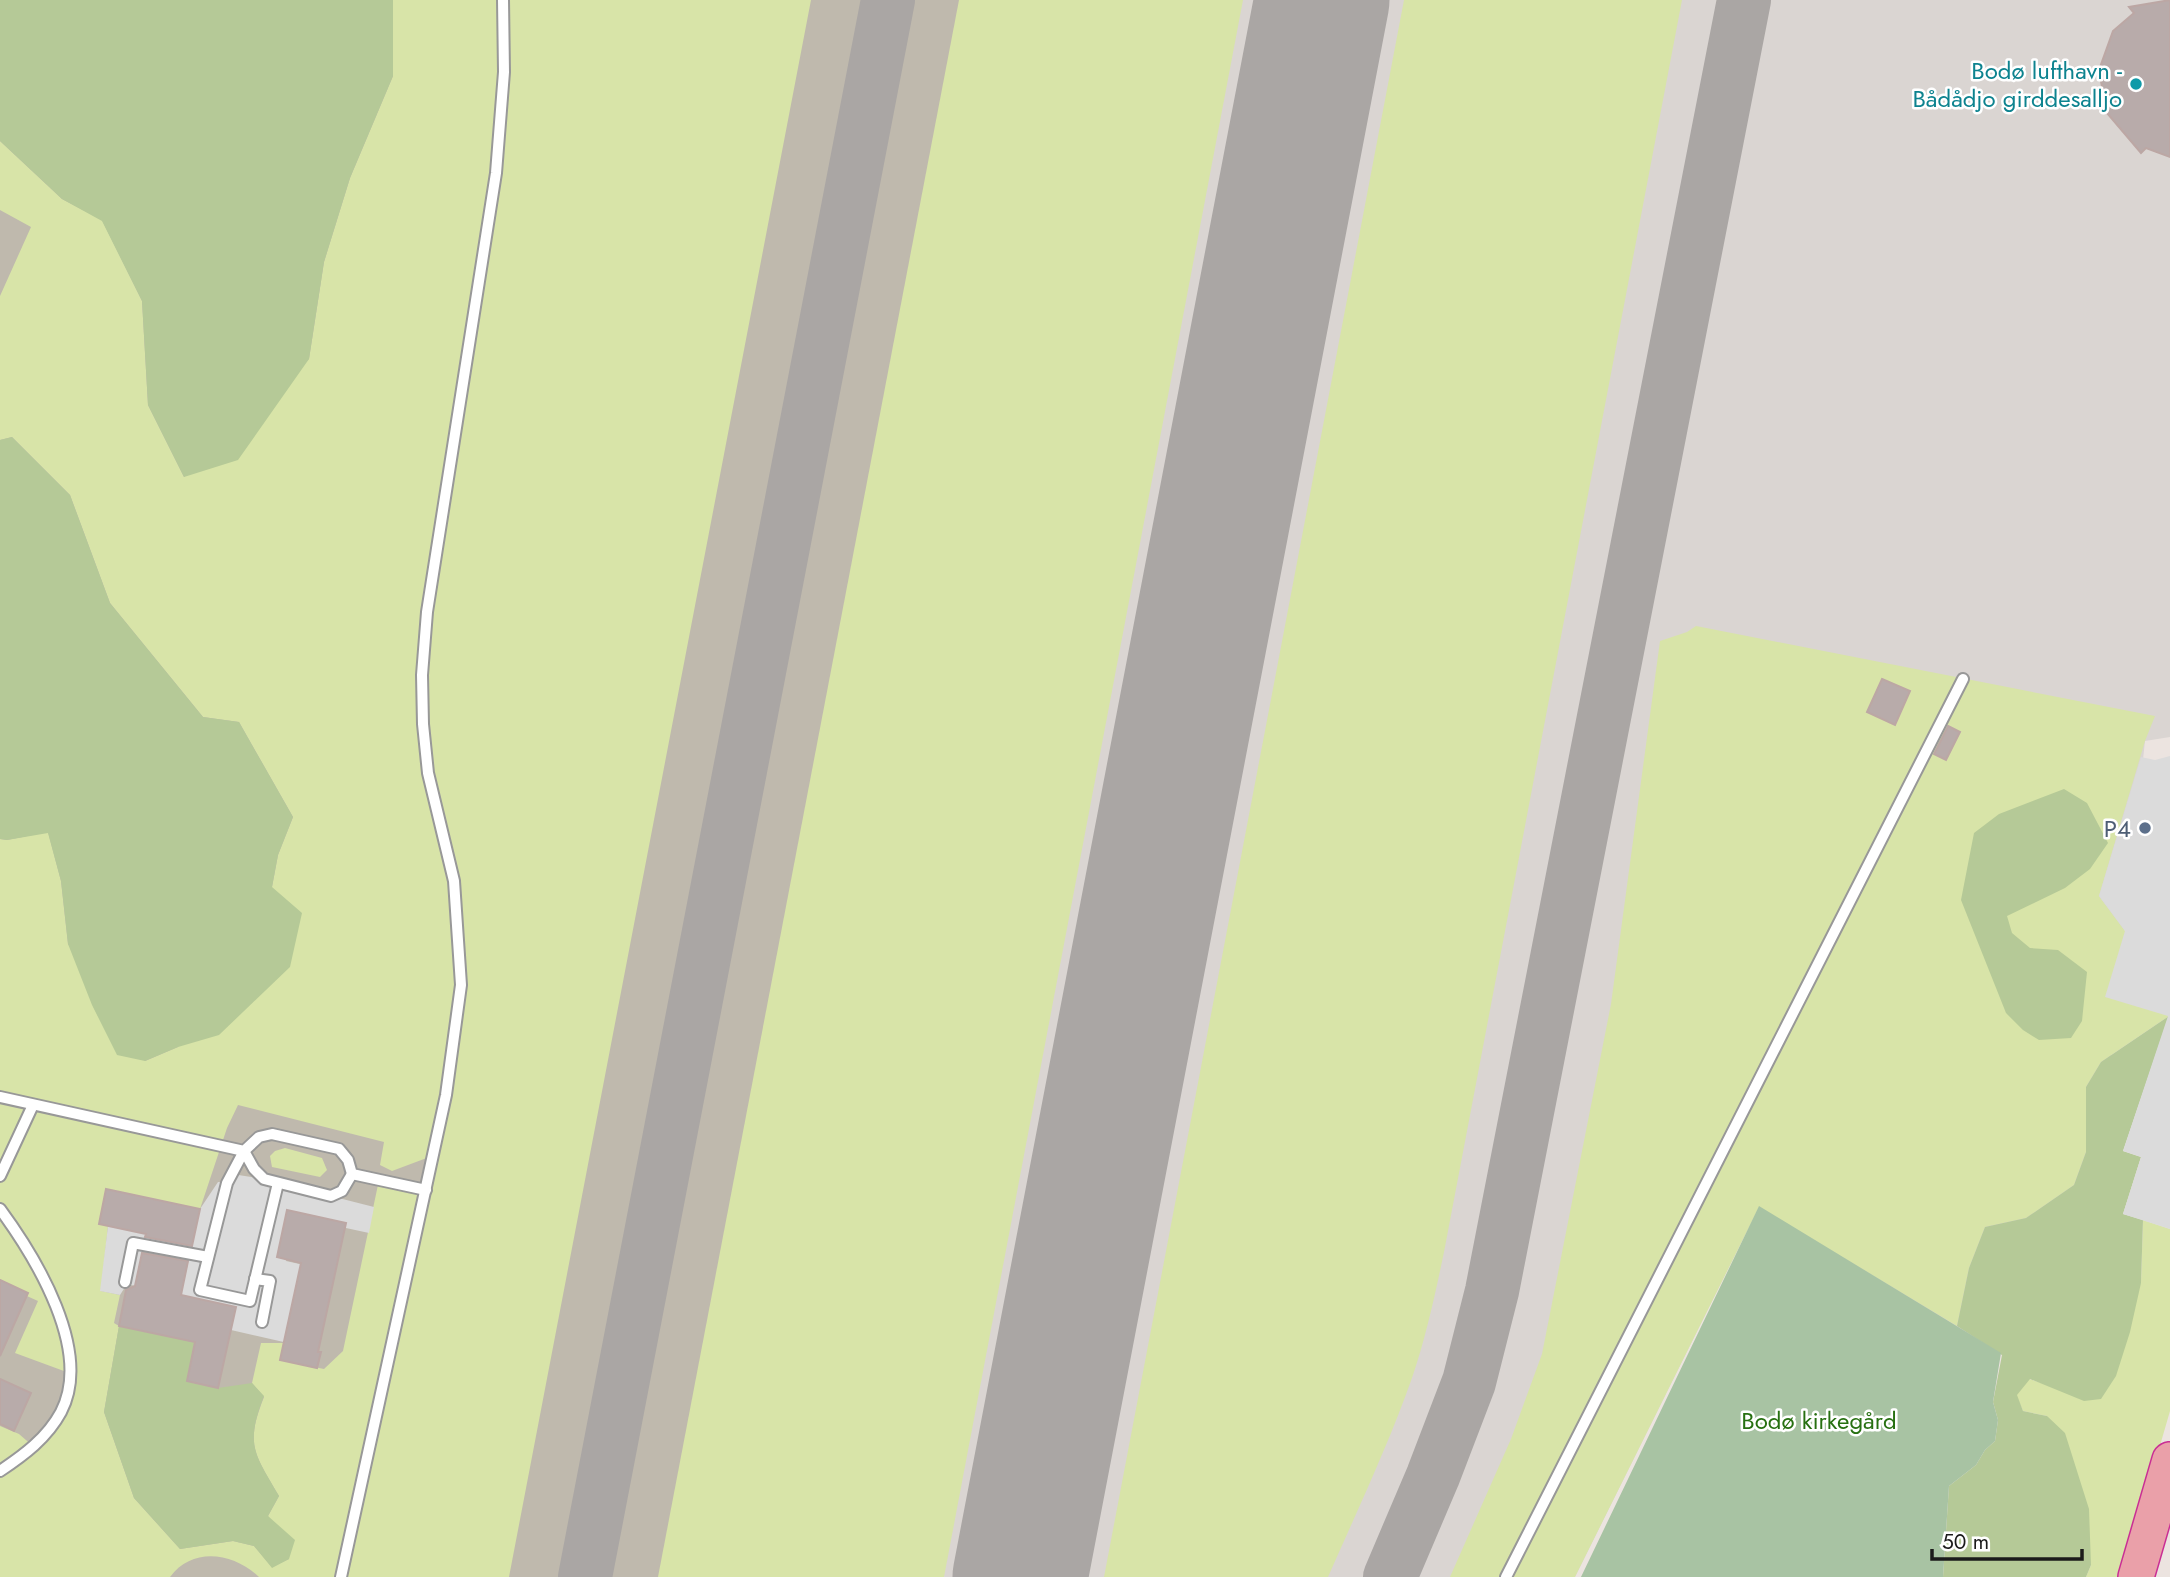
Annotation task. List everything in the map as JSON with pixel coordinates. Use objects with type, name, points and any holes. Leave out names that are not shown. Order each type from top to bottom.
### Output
[{"type":"highway","points":[[2136,1577],[2170,1460]]},
{"type":"lane","points":[[341,1577],[446,1095],[461,985],[454,881],[428,773],[422,675],[427,612],[496,173],[504,72],[503,0]]},
{"type":"lane","points":[[1506,1577],[1962,678]]},
{"type":"lane","points":[[0,1097],[244,1150]]},
{"type":"lane","points":[[0,1176],[33,1105]]},
{"type":"lane","points":[[244,1150],[254,1169],[264,1179],[331,1196],[342,1191],[352,1174],[348,1160],[339,1149],[272,1134],[259,1137],[244,1150],[227,1183],[200,1290],[250,1301],[278,1183]]},
{"type":"lane","points":[[352,1174],[426,1190]]},
{"type":"lane","points":[[0,1209],[46,1282],[65,1333],[72,1374],[62,1411],[34,1448],[0,1471]]},
{"type":"lane","points":[[125,1282],[133,1243],[208,1257]]},
{"type":"lane","points":[[255,1279],[270,1281],[262,1322]]},
{"type":"shaded area","name":"Bodø lufthavn - Bådådjo girddesalljo","points":[[0,0],[2166,0],[2146,4],[2113,31],[2099,70],[2106,112],[2133,143],[2170,157],[2170,737],[2145,741],[2096,1195],[2002,1355],[1759,1206],[1575,1577],[0,1577]]},
{"type":"shaded area","points":[[0,0],[1094,0],[797,1577],[0,1577]]},
{"type":"shaded area","name":"P4","points":[[2170,756],[2170,1229],[2123,1214],[2141,1157],[2123,1151],[2168,1016],[2105,997],[2125,931],[2099,896],[2141,757],[2155,760]]},
{"type":"shaded area","points":[[232,1174],[264,1179],[374,1207],[369,1233],[295,1217],[286,1261],[304,1265],[288,1343],[231,1330],[181,1295],[189,1259],[143,1248],[135,1286],[127,1284],[120,1295],[100,1291],[108,1226],[192,1244],[200,1209],[218,1182],[227,1183]]},
{"type":"green space","points":[[0,0],[393,0],[393,76],[350,178],[324,262],[309,359],[238,460],[184,477],[148,405],[142,301],[102,221],[62,199],[0,141]]},
{"type":"green space","points":[[393,0],[811,0],[509,1577],[259,1577],[238,1563],[214,1556],[190,1561],[179,1567],[170,1577],[0,1577],[0,1426],[19,1434],[34,1447],[62,1411],[72,1374],[15,1353],[38,1301],[0,1284],[0,839],[48,832],[61,881],[68,944],[145,1061],[178,1047],[272,887],[278,855],[293,817],[239,722],[203,717],[110,603],[70,495],[12,437],[0,440],[0,296],[31,227],[0,210],[0,141],[62,199],[102,220],[142,301],[148,405],[184,477],[309,359],[324,262],[350,178],[393,76]],"holes":[[[238,1105],[384,1142],[380,1165],[392,1171],[432,1156],[425,1190],[379,1180],[343,1351],[324,1369],[285,1361],[288,1343],[261,1343],[252,1383],[264,1397],[255,1427],[255,1448],[263,1469],[279,1496],[268,1516],[289,1559],[272,1567],[254,1546],[233,1541],[180,1549],[134,1498],[104,1412],[119,1326],[114,1323],[120,1295],[101,1291],[108,1226],[99,1224],[107,1190],[200,1209],[227,1128]]]},
{"type":"green space","points":[[959,0],[1243,0],[944,1577],[658,1577]]},
{"type":"green space","points":[[1404,0],[1682,0],[1444,1252],[1426,1331],[1403,1403],[1328,1577],[1104,1577]]},
{"type":"green space","points":[[12,437],[70,495],[110,603],[203,717],[239,722],[293,817],[278,855],[272,887],[302,913],[290,967],[219,1035],[178,1047],[145,1061],[117,1055],[92,1005],[68,944],[61,881],[48,833],[0,839],[0,440]]},
{"type":"green space","points":[[1696,626],[2155,716],[2145,741],[2099,896],[2125,931],[2169,1016],[2101,1062],[2086,1087],[2086,1152],[2074,1185],[2026,1218],[1985,1227],[1969,1268],[1957,1326],[1759,1207],[1575,1577],[1450,1577],[1511,1439],[1542,1354],[1611,1004],[1660,641]]},
{"type":"green space","points":[[2064,789],[2087,803],[2108,843],[2090,869],[2065,888],[2007,916],[2012,933],[2030,948],[2058,950],[2087,972],[2082,1021],[2071,1038],[2039,1040],[2023,1030],[2006,1013],[1961,900],[1974,833],[1999,814]]},
{"type":"green space","points":[[2169,1016],[2123,1151],[2141,1157],[2123,1214],[2143,1220],[2141,1283],[2116,1376],[2101,1399],[2084,1401],[2030,1379],[2017,1395],[2023,1411],[2047,1416],[2065,1433],[2089,1509],[2091,1565],[2086,1577],[1943,1577],[1949,1486],[1976,1465],[1985,1450],[1995,1441],[1998,1420],[1993,1402],[2002,1355],[1957,1326],[1969,1268],[1985,1227],[2026,1218],[2074,1185],[2086,1152],[2086,1087],[2101,1062]]},
{"type":"green space","points":[[285,1148],[322,1158],[327,1170],[320,1177],[272,1167],[270,1156]]},
{"type":"green space","name":"Bodø kirkegård","points":[[1759,1206],[2001,1353],[1993,1402],[1998,1420],[1995,1441],[1985,1450],[1976,1465],[1949,1486],[1943,1577],[1581,1577]]},
{"type":"green space","points":[[2143,1220],[2170,1229],[2170,1411],[2122,1577],[2086,1577],[2091,1565],[2047,1416],[2023,1411],[2016,1395],[2029,1379],[2054,1387],[2141,1283]]},
{"type":"green space","points":[[119,1326],[195,1342],[188,1381],[218,1388],[252,1383],[264,1396],[255,1426],[255,1448],[263,1469],[279,1496],[268,1516],[295,1540],[289,1559],[272,1568],[254,1546],[233,1541],[180,1549],[134,1498],[104,1412]]},
{"type":"building","name":"Bodø lufthavn - Bådådjo girddesalljo","points":[[2170,0],[2170,157],[2146,148],[2141,153],[2096,100],[2104,98],[2099,70],[2113,31],[2134,13],[2129,7]]},
{"type":"building","points":[[1882,679],[1910,691],[1895,725],[1867,712]]},
{"type":"building","points":[[1948,726],[1960,732],[1946,760],[1934,754]]},
{"type":"building","points":[[106,1189],[200,1209],[192,1246],[99,1224]]},
{"type":"building","points":[[287,1210],[346,1223],[318,1352],[321,1352],[317,1368],[280,1360],[301,1263],[277,1257]]},
{"type":"building","points":[[142,1253],[188,1261],[181,1295],[236,1307],[218,1388],[187,1381],[195,1342],[119,1326],[126,1290],[135,1286]]},
{"type":"building","points":[[0,1280],[28,1293],[0,1356]]},
{"type":"building","points":[[0,1379],[31,1393],[14,1431],[0,1424]]},
{"type":"taxiway","points":[[585,1577],[888,0]]},
{"type":"taxiway","points":[[1390,1577],[1469,1382],[1492,1291],[1744,0]]},
{"type":"runway","points":[[1020,1577],[1322,0]]},
{"type":"place","name":"Bodø lufthavn - Bådådjo girddesalljo","points":[[2136,84]]},
{"type":"place","name":"P4","points":[[2145,828]]}]
